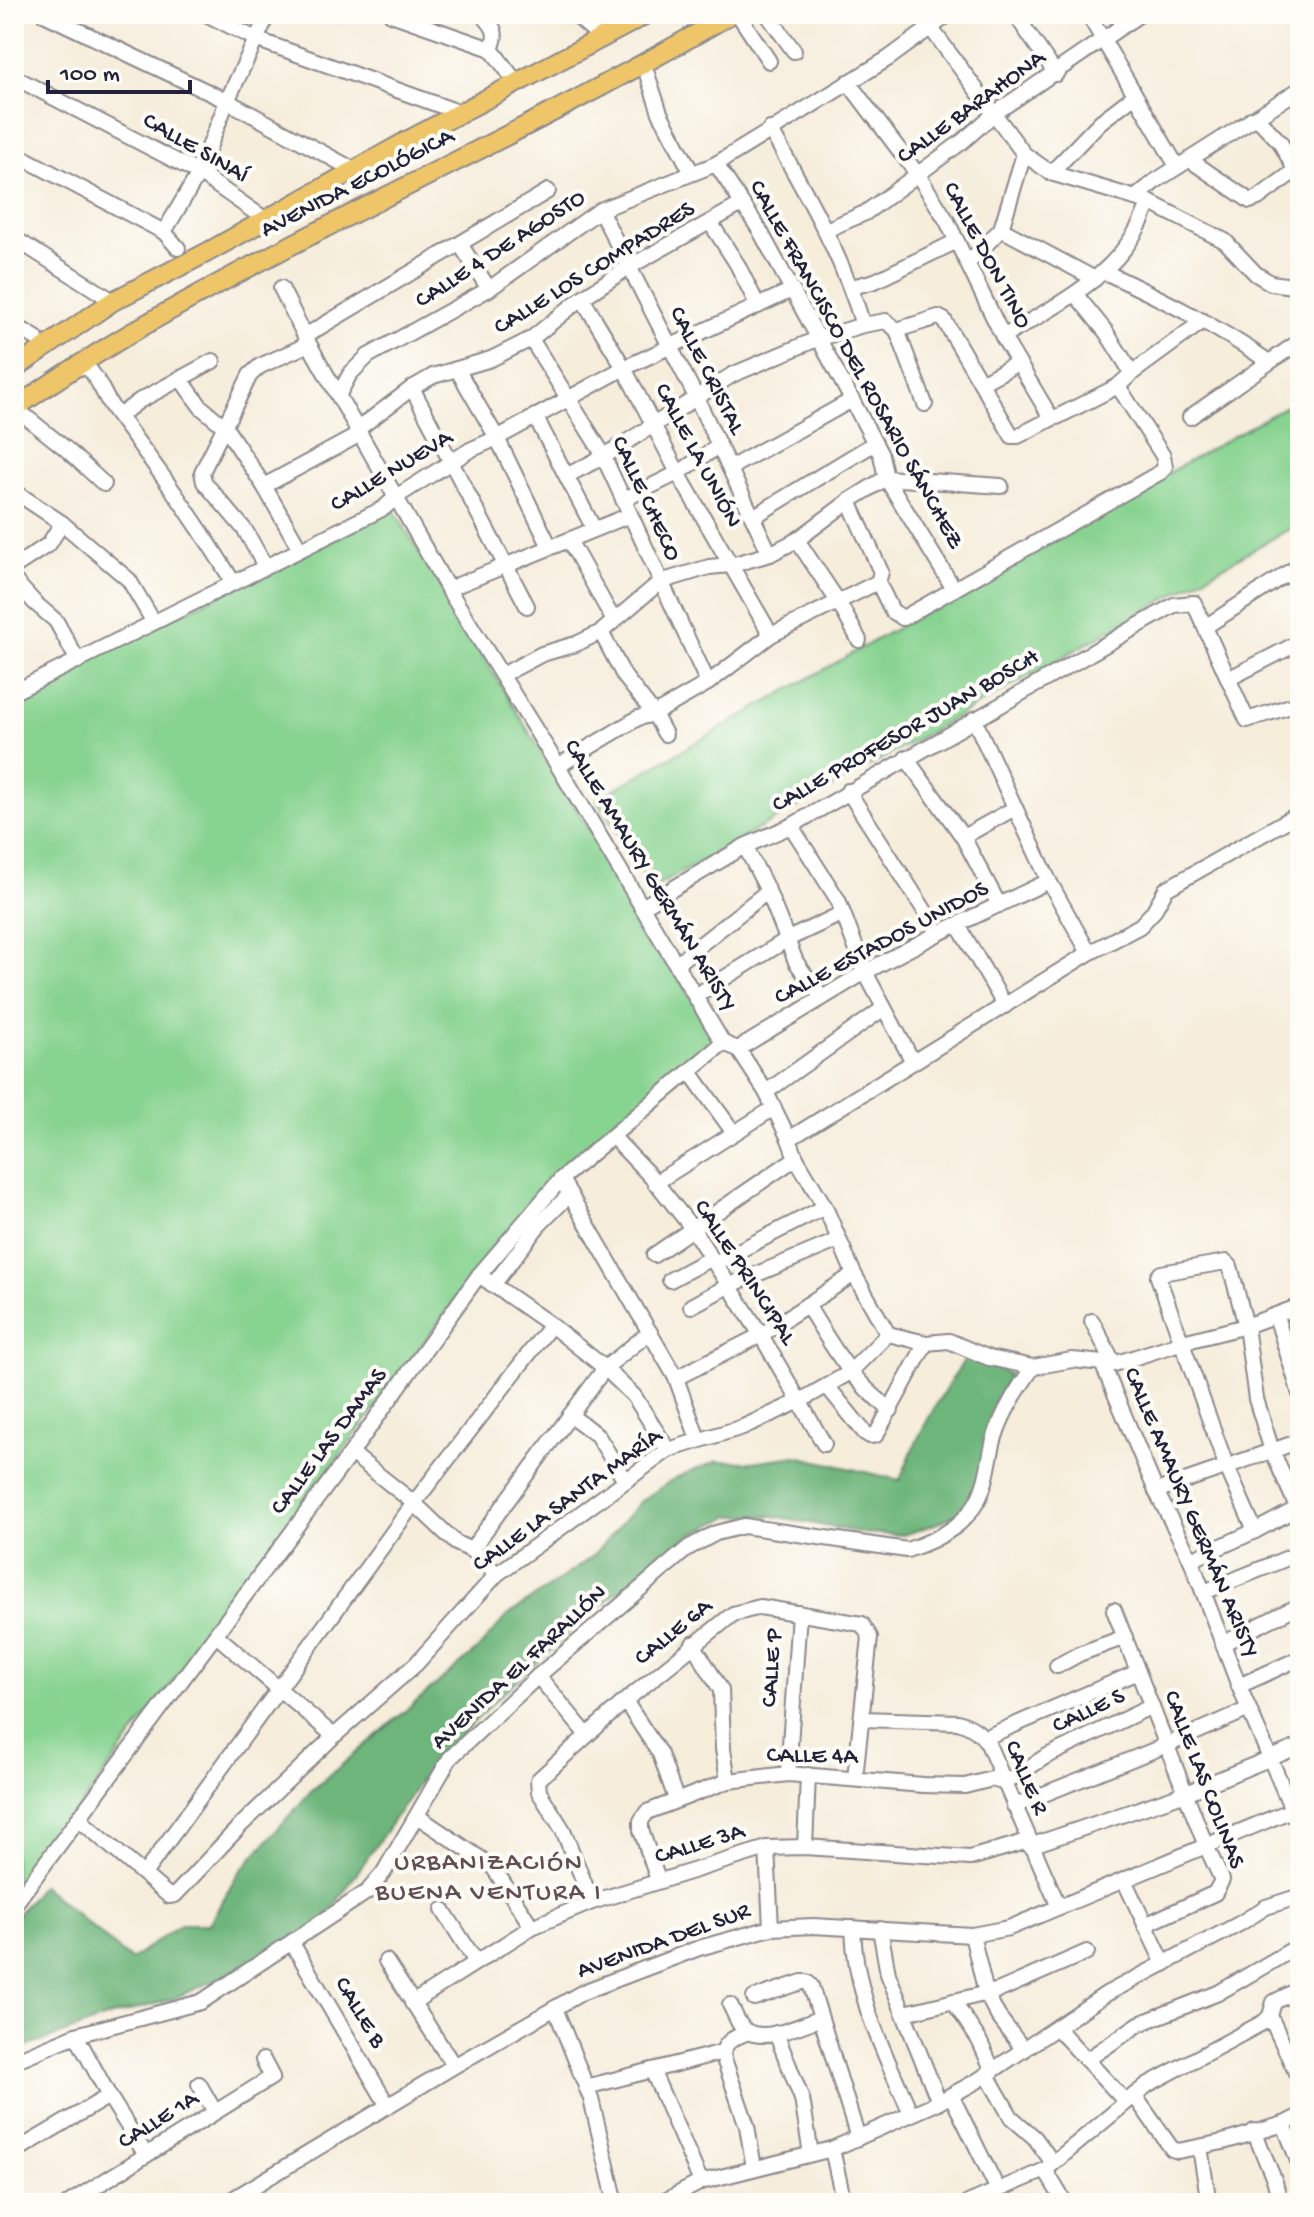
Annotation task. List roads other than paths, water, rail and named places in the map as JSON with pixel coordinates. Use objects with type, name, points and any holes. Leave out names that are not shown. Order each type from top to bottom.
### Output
[{"type":"main road","name":"AVENIDA ECOLÓGICA","points":[[14,369],[113,301],[647,14]]},
{"type":"main road","name":"AVENIDA ECOLÓGICA","points":[[14,409],[74,368],[187,300],[644,65],[731,14]]},
{"type":"street","points":[[44,14],[227,101],[354,170]]},
{"type":"street","points":[[206,14],[258,40],[461,113]]},
{"type":"street","points":[[164,232],[199,173],[227,101],[268,14]]},
{"type":"street","points":[[391,14],[491,49],[516,82]]},
{"type":"street","points":[[482,14],[495,31],[496,38],[491,49]]},
{"type":"street","points":[[574,14],[603,39]]},
{"type":"street","points":[[587,25],[604,14]]},
{"type":"street","points":[[738,14],[769,61]]},
{"type":"street","points":[[767,14],[794,51]]},
{"type":"street","name":"CALLE 4 DE AGOSTO","points":[[339,394],[350,374],[368,356],[489,289],[600,210],[716,164],[889,58],[949,14]]},
{"type":"street","points":[[1015,14],[1056,74]]},
{"type":"street","points":[[1088,14],[1134,96],[1184,163],[1250,201],[1299,172],[1280,142],[1259,120],[1251,119]]},
{"type":"street","name":"CALLE BARAHONA","points":[[826,230],[865,213],[995,113],[1140,14]]},
{"type":"street","points":[[930,27],[1024,154],[1051,173],[1142,200],[1225,241],[1256,274],[1271,283],[1300,287]]},
{"type":"street","points":[[644,65],[660,113],[692,173]]},
{"type":"street","name":"CALLE SINAÍ","points":[[14,77],[199,173],[266,220]]},
{"type":"street","name":"CALLE DON TINO","points":[[848,82],[918,175],[957,241],[1003,337],[1051,417]]},
{"type":"street","points":[[1003,337],[1076,295],[1100,276],[1141,226],[1142,200],[1184,163],[1300,89]]},
{"type":"street","points":[[1051,173],[1100,122],[1134,96]]},
{"type":"street","points":[[770,129],[826,230],[852,287],[863,325]]},
{"type":"street","points":[[14,153],[164,232],[178,248]]},
{"type":"street","points":[[968,263],[1001,229],[1024,154]]},
{"type":"street","name":"CALLE FRANCISCO DEL ROSARIO SÁNCHEZ","points":[[716,164],[792,290],[852,400],[881,455],[886,478],[954,589]]},
{"type":"street","points":[[265,566],[245,530],[204,482],[202,472],[254,370],[548,191]]},
{"type":"street","name":"CALLE LOS COMPADRES","points":[[264,486],[353,438],[358,429],[412,388],[433,376],[491,359],[531,339],[582,298],[629,267],[742,204]]},
{"type":"street","name":"CALLE CRISTAL","points":[[600,210],[696,397],[770,554]]},
{"type":"street","points":[[710,222],[737,264],[758,306]]},
{"type":"street","points":[[1001,229],[1100,276],[1157,295],[1232,337],[1269,362]]},
{"type":"street","points":[[14,238],[113,301]]},
{"type":"street","points":[[852,287],[875,281],[957,241]]},
{"type":"street","points":[[460,244],[489,289]]},
{"type":"street","name":"CALLE AMAURY GERMÁN ARISTY","points":[[281,288],[307,340],[448,589],[723,1043],[738,1049]]},
{"type":"street","name":"CALLE NUEVA","points":[[14,692],[384,508],[396,497],[470,450],[624,368],[792,290]]},
{"type":"street","points":[[1076,295],[1106,332],[1132,373]]},
{"type":"street","name":"CALLE LA UNIÓN","points":[[582,298],[771,635]]},
{"type":"street","points":[[897,330],[941,318],[1012,436],[1018,436],[1118,386],[1203,321]]},
{"type":"street","points":[[568,475],[603,457],[732,375],[817,339],[863,325],[886,321],[897,330],[925,404]]},
{"type":"street","points":[[14,325],[36,338]]},
{"type":"street","name":"CALLE CHECO","points":[[531,339],[603,457],[708,683]]},
{"type":"street","points":[[1190,417],[1300,341]]},
{"type":"street","points":[[119,416],[213,361]]},
{"type":"street","points":[[981,383],[1018,363]]},
{"type":"street","points":[[74,368],[88,368],[93,374],[233,582]]},
{"type":"street","points":[[457,369],[497,438],[550,547]]},
{"type":"street","points":[[180,378],[201,407],[225,427],[300,549]]},
{"type":"street","points":[[849,501],[881,572],[878,582],[892,611],[903,618],[1165,467],[1163,456],[1118,386]]},
{"type":"street","points":[[412,388],[527,606]]},
{"type":"street","points":[[730,468],[852,400]]},
{"type":"street","points":[[14,409],[65,448],[104,484]]},
{"type":"street","points":[[535,416],[594,529]]},
{"type":"street","points":[[753,517],[875,443]]},
{"type":"street","points":[[623,500],[678,473],[719,446]]},
{"type":"street","points":[[502,675],[542,654],[576,644],[601,632],[660,582],[709,567],[731,565],[770,554],[797,540],[886,478],[1001,486]]},
{"type":"street","points":[[14,491],[62,523],[129,580],[153,621]]},
{"type":"street","points":[[448,589],[630,515]]},
{"type":"street","points":[[14,567],[49,544],[62,523]]},
{"type":"street","points":[[569,540],[614,621]]},
{"type":"street","points":[[797,540],[839,603],[859,640]]},
{"type":"street","points":[[1299,707],[1247,720],[1205,627],[1294,568],[1300,589]]},
{"type":"street","points":[[14,580],[56,621],[78,661]]},
{"type":"street","points":[[558,766],[638,718],[654,714],[708,683],[771,635],[878,582]]},
{"type":"street","name":"CALLE PROFESOR JUAN BOSCH","points":[[642,907],[745,846],[791,826],[1174,605],[1194,603],[1205,627]]},
{"type":"street","points":[[601,632],[624,676],[654,714],[665,734]]},
{"type":"street","points":[[1228,679],[1300,642]]},
{"type":"street","points":[[974,719],[1049,881],[1089,953]]},
{"type":"street","points":[[906,758],[963,837],[999,905]]},
{"type":"street","points":[[848,791],[939,933]]},
{"type":"street","points":[[963,837],[1015,808]]},
{"type":"street","points":[[789,1139],[1089,953],[1140,926],[1153,912],[1166,889],[1300,813]]},
{"type":"street","points":[[791,826],[838,900],[865,972],[913,1062]]},
{"type":"street","points":[[745,846],[768,891],[796,962],[822,998]]},
{"type":"street","name":"CALLE ESTADOS UNIDOS","points":[[738,1049],[865,972],[1049,881]]},
{"type":"street","points":[[676,964],[768,891]]},
{"type":"street","points":[[695,996],[788,939],[841,914]]},
{"type":"street","points":[[958,925],[1005,1006]]},
{"type":"street","points":[[766,1092],[884,1008]]},
{"type":"street","name":"CALLE LAS DAMAS","points":[[14,1905],[351,1453],[479,1275],[561,1179],[723,1043]]},
{"type":"street","points":[[738,1049],[766,1092],[796,1158],[825,1207],[854,1274],[888,1334]]},
{"type":"street","points":[[690,1072],[734,1133]]},
{"type":"street","points":[[655,1183],[774,1108]]},
{"type":"street","name":"CALLE PRINCIPAL","points":[[613,1137],[692,1228],[761,1335],[824,1444]]},
{"type":"street","points":[[654,1255],[796,1158]]},
{"type":"street","points":[[561,1179],[676,1378],[698,1439]]},
{"type":"street","points":[[493,1285],[538,1226],[570,1194]]},
{"type":"street","points":[[670,1280],[825,1207]]},
{"type":"street","points":[[691,1306],[728,1286],[839,1240]]},
{"type":"street","points":[[1191,1560],[1255,1531],[1299,1508],[1272,1451],[1256,1399],[1246,1326],[1230,1266],[1226,1262],[1161,1273],[1158,1277],[1226,1465],[1255,1531]]},
{"type":"street","points":[[676,1378],[761,1335],[854,1274]]},
{"type":"street","points":[[479,1275],[551,1325],[605,1368],[634,1396],[668,1450]]},
{"type":"street","points":[[807,1305],[849,1373],[869,1394],[891,1410]]},
{"type":"street","points":[[1092,1321],[1108,1364],[1246,1326],[1300,1306]]},
{"type":"street","points":[[1276,1316],[1294,1357],[1300,1394]]},
{"type":"street","points":[[79,1819],[144,1874],[414,1503],[551,1325]]},
{"type":"street","points":[[471,1550],[605,1368],[650,1332]]},
{"type":"street","name":"CALLE AMAURY GERMÁN ARISTY","points":[[888,1334],[926,1343],[949,1341],[989,1358],[1033,1367],[1072,1360],[1108,1364],[1156,1491],[1191,1560],[1239,1686],[1300,1828]]},
{"type":"street","name":"CALLE LA SANTA MARÍA","points":[[144,1874],[169,1896],[175,1895],[240,1826],[334,1736],[416,1664],[497,1574],[625,1480],[668,1450],[743,1427],[800,1401],[849,1373],[888,1334]]},
{"type":"street","points":[[827,1386],[870,1436],[876,1435],[926,1343]]},
{"type":"street","name":"AVENIDA EL FARALLÓN","points":[[14,2061],[76,2035],[195,2004],[292,1943],[376,1883],[450,1758],[538,1676],[678,1555],[726,1529],[754,1526],[895,1550],[907,1550],[950,1530],[971,1513],[981,1494],[1001,1421],[1017,1389],[1033,1367]]},
{"type":"street","points":[[570,1415],[597,1435],[625,1480]]},
{"type":"street","points":[[1156,1491],[1300,1441]]},
{"type":"street","points":[[351,1453],[497,1574]]},
{"type":"street","points":[[1204,1592],[1300,1553]]},
{"type":"street","points":[[1224,1643],[1300,1605]]},
{"type":"street","name":"CALLE 6A","points":[[592,1902],[563,1830],[537,1786],[538,1780],[625,1701],[733,1614],[760,1607],[862,1624],[870,1637],[862,1719]]},
{"type":"street","name":"CALLE LAS COLINAS","points":[[1114,1610],[1222,1880],[1215,1893],[1145,1925]]},
{"type":"street","name":"CALLE P","points":[[788,1774],[799,1613]]},
{"type":"street","points":[[216,1635],[334,1736]]},
{"type":"street","points":[[1057,1666],[1079,1654],[1125,1637]]},
{"type":"street","points":[[693,1644],[721,1690],[723,1749],[728,1781]]},
{"type":"street","points":[[1239,1686],[1300,1658]]},
{"type":"street","points":[[984,1738],[1138,1672]]},
{"type":"street","points":[[538,1676],[587,1735]]},
{"type":"street","points":[[625,1701],[660,1754],[676,1799]]},
{"type":"street","name":"CALLE S","points":[[1005,1783],[1045,1757],[1152,1706]]},
{"type":"street","points":[[1014,1806],[1249,1709]]},
{"type":"street","points":[[855,1778],[862,1719]]},
{"type":"street","name":"CALLE R","points":[[862,1719],[958,1722],[969,1725],[984,1738],[1059,1907]]},
{"type":"street","name":"CALLE 3A","points":[[412,2003],[532,1927],[592,1902],[767,1848],[805,1847],[970,1858],[1029,1843],[1186,1793],[1300,1746]]},
{"type":"street","name":"CALLE 4A","points":[[658,1880],[641,1830],[641,1821],[647,1812],[728,1781],[788,1774],[960,1786],[989,1779],[1005,1783]]},
{"type":"street","points":[[805,1847],[808,1775]]},
{"type":"street","name":"AVENIDA DEL SUR","points":[[226,2203],[555,2008],[630,1973],[699,1948],[771,1928],[853,1928],[972,1935],[1009,1928],[1292,1810]]},
{"type":"street","points":[[417,1816],[493,1867],[532,1927]]},
{"type":"street","points":[[767,1848],[771,1928]]},
{"type":"street","points":[[1124,1880],[1164,1964]]},
{"type":"street","points":[[661,2203],[701,2182],[832,2149],[945,2099],[990,2073],[1106,1994],[1266,1907],[1300,1896]]},
{"type":"street","points":[[443,1910],[476,1962]]},
{"type":"street","points":[[853,1928],[859,1983],[868,2012],[911,2114]]},
{"type":"street","points":[[880,1929],[884,1963],[905,2013],[945,2099],[998,2190]]},
{"type":"street","points":[[972,1935],[986,1993],[998,2016],[1024,2050]]},
{"type":"street","name":"CALLE B","points":[[292,1943],[388,2106]]},
{"type":"street","points":[[1088,2059],[1139,2024],[1218,1993],[1300,1945]]},
{"type":"street","points":[[905,2013],[986,1993],[1047,1971],[1087,1952]]},
{"type":"street","points":[[386,1961],[454,2066]]},
{"type":"street","points":[[754,1998],[807,1982],[815,1995],[819,2019],[858,2138]]},
{"type":"street","points":[[968,2203],[1049,2167],[1129,2098],[1174,2068],[1258,2025],[1270,2016],[1274,2002],[1300,1989]]},
{"type":"street","points":[[953,2001],[979,2040],[990,2073],[1011,2117],[1035,2138],[1065,2203]]},
{"type":"street","points":[[730,2005],[748,2032]]},
{"type":"street","points":[[555,2008],[586,2087],[616,2203]]},
{"type":"street","points":[[1270,2016],[1300,2081]]},
{"type":"street","points":[[754,2168],[747,2126],[723,2052],[727,2043],[748,2032],[776,2033],[819,2019]]},
{"type":"street","points":[[1057,2028],[1129,2098],[1172,2149],[1200,2148],[1284,2124],[1300,2116]]},
{"type":"street","points":[[776,2033],[802,2099],[811,2154]]},
{"type":"street","points":[[76,2035],[146,2155]]},
{"type":"street","points":[[586,2087],[723,2052]]},
{"type":"street","name":"CALLE 1A","points":[[69,2203],[272,2077],[263,2060]]},
{"type":"street","points":[[652,2070],[701,2182]]},
{"type":"street","points":[[199,2084],[215,2112]]},
{"type":"street","points":[[14,2152],[109,2096]]},
{"type":"street","points":[[1284,2124],[1300,2166]]},
{"type":"street","points":[[1254,2131],[1275,2182],[1280,2203]]},
{"type":"street","points":[[1200,2148],[1209,2203]]},
{"type":"street","points":[[832,2149],[844,2203]]},
{"type":"district","name":"URBANIZACIÓN BUENA VENTURA I","points":[[489,1879]]}]
